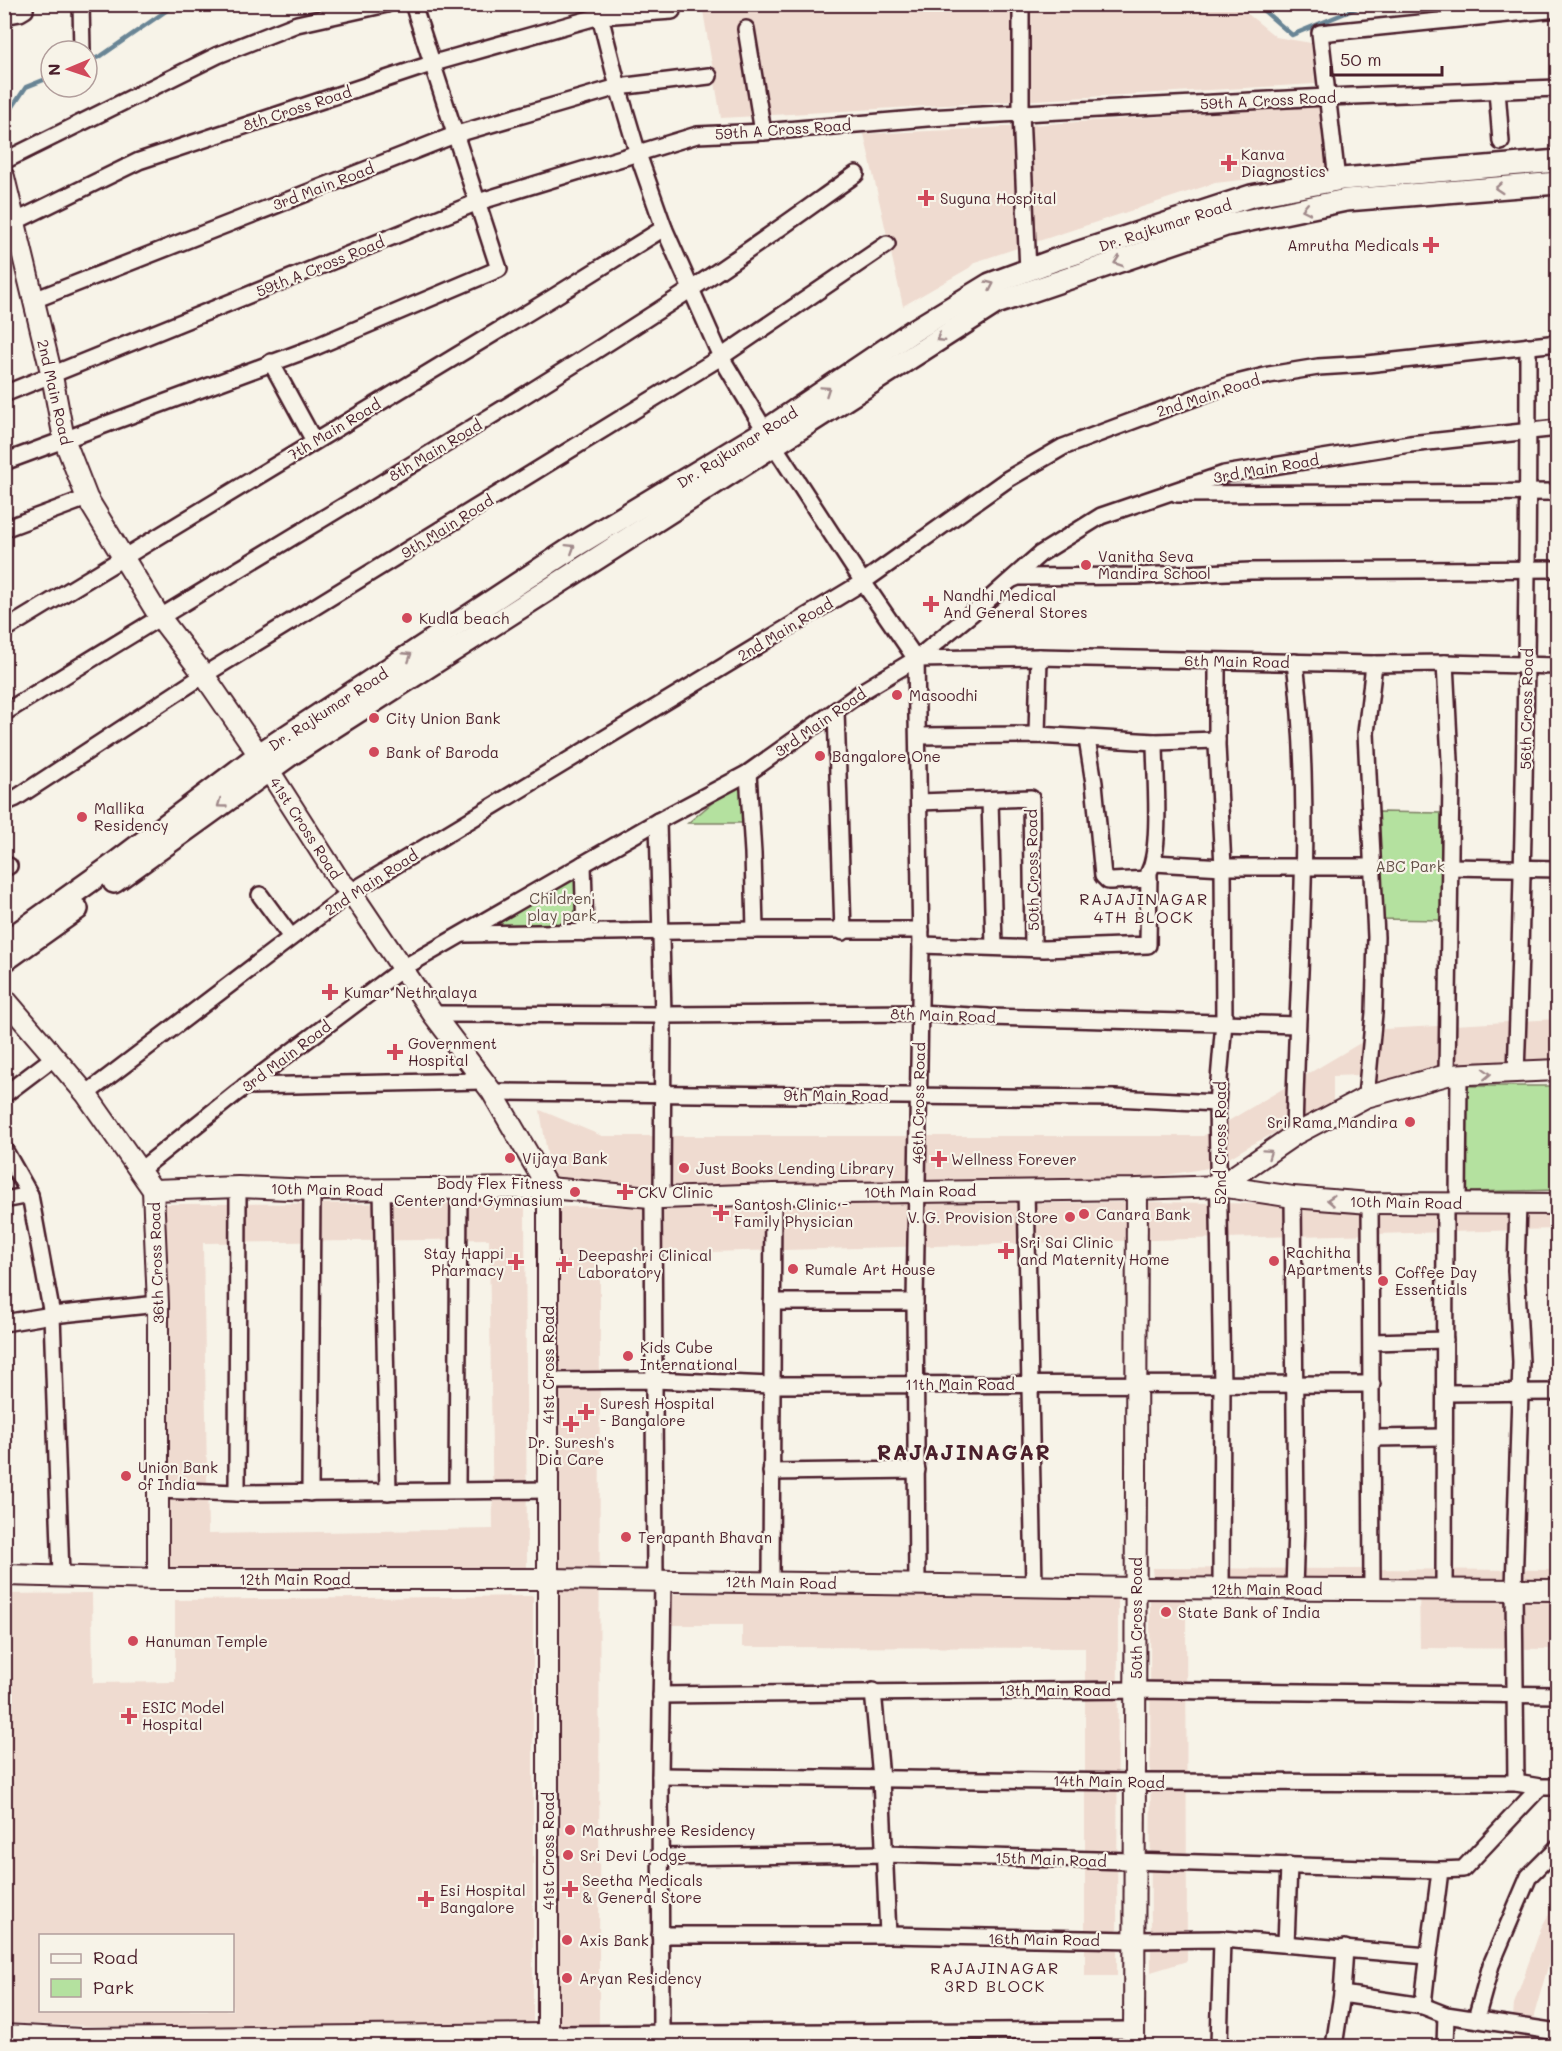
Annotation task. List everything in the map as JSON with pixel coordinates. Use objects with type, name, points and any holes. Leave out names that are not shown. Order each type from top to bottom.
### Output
[{"type":"main road","name":"Dr. Rajkumar Road","points":[[769,438],[921,325],[990,284],[1055,260],[1251,196],[1336,180],[1557,161]]},
{"type":"main road","name":"Dr. Rajkumar Road","points":[[4,943],[113,865],[572,548],[769,438],[996,303],[1215,229],[1346,200],[1557,183]]},
{"type":"main road","name":"Dr. Rajkumar Road","points":[[4,962],[267,760]]},
{"type":"street","points":[[4,16],[20,14],[25,10],[25,4]]},
{"type":"street","points":[[81,4],[82,39]]},
{"type":"street","points":[[4,161],[218,55],[297,24],[387,4]]},
{"type":"street","points":[[4,462],[315,346],[499,268],[413,4]]},
{"type":"street","name":"8th Cross Road","points":[[10,224],[139,161],[434,63],[600,16],[672,10],[672,4]]},
{"type":"street","points":[[1021,4],[1021,113],[1028,271]]},
{"type":"street","points":[[1336,180],[1320,33],[1497,9],[1557,9]]},
{"type":"street","points":[[600,16],[638,154],[664,228],[721,357],[769,438],[916,659]]},
{"type":"street","points":[[747,29],[762,132]]},
{"type":"street","name":"3rd Main Road","points":[[34,300],[457,134],[618,87],[709,76]]},
{"type":"street","name":"59th A Cross Road","points":[[4,394],[478,201],[697,135],[927,118],[1327,97],[1557,88]]},
{"type":"street","points":[[1497,90],[1501,142]]},
{"type":"street","name":"8th Main Road","points":[[4,713],[159,616],[471,429],[691,289],[856,174]]},
{"type":"street","name":"2nd Main Road","points":[[4,177],[10,224],[34,300],[64,439],[87,498],[159,616],[267,760]]},
{"type":"street","name":"7th Main Road","points":[[4,630],[664,228]]},
{"type":"street","name":"9th Main Road","points":[[4,803],[16,798],[204,675],[721,357],[887,244]]},
{"type":"street","name":"2nd Main Road","points":[[86,1094],[351,892],[863,582],[1034,462],[1063,447],[1229,385],[1269,375],[1318,367],[1367,364],[1557,343]]},
{"type":"street","name":"56th Cross Road","points":[[1516,1072],[1523,869],[1528,570],[1528,346]]},
{"type":"street","points":[[272,362],[314,441]]},
{"type":"street","name":"3rd Main Road","points":[[139,1171],[245,1086],[403,968],[658,821],[748,773],[866,689],[916,659],[1040,554],[1101,516],[1224,474],[1410,444],[1557,428]]},
{"type":"street","points":[[1163,493],[1557,492]]},
{"type":"street","points":[[4,529],[87,498]]},
{"type":"street","points":[[1008,583],[1018,577],[1137,576],[1250,571],[1557,569]]},
{"type":"street","points":[[1037,735],[1039,657]]},
{"type":"street","name":"6th Main Road","points":[[916,659],[1039,657],[1557,666]]},
{"type":"street","name":"46th Cross Road","points":[[916,659],[921,937],[915,1302],[918,1584]]},
{"type":"street","name":"52nd Cross Road","points":[[1217,661],[1217,740],[1223,867],[1224,1022],[1217,1103],[1222,1385],[1221,1588]]},
{"type":"street","points":[[1294,1135],[1302,927],[1302,761],[1300,705],[1295,662]]},
{"type":"street","points":[[1444,1589],[1444,1393],[1453,1075],[1449,867],[1451,779],[1445,663]]},
{"type":"street","points":[[1366,1097],[1374,1013],[1376,937],[1366,733],[1374,664]]},
{"type":"street","points":[[836,711],[843,932]]},
{"type":"street","points":[[918,736],[1037,735],[1155,742],[1217,740]]},
{"type":"street","points":[[1087,739],[1094,783],[1103,876],[1108,881],[1149,879]]},
{"type":"street","points":[[462,934],[755,930],[921,937],[994,946],[1044,949],[1148,945],[1149,872],[1154,863],[1156,841],[1155,742]]},
{"type":"street","name":"41st Cross Road","points":[[267,760],[339,880],[351,892],[433,1014],[487,1087],[548,1188],[548,2040]]},
{"type":"street","points":[[748,773],[755,930]]},
{"type":"street","name":"50th Cross Road","points":[[919,802],[1031,798],[1033,947]]},
{"type":"street","points":[[990,800],[994,946]]},
{"type":"street","points":[[658,821],[663,1094],[654,1380],[661,1695],[661,2034]]},
{"type":"street","points":[[1154,863],[1223,867],[1372,867]]},
{"type":"street","points":[[584,864],[585,933]]},
{"type":"street","points":[[1449,867],[1557,869]]},
{"type":"street","points":[[260,895],[291,937]]},
{"type":"street","name":"36th Cross Road","points":[[4,998],[86,1094],[153,1190],[158,1304],[158,1579]]},
{"type":"street","name":"8th Main Road","points":[[433,1014],[920,1013],[989,1017],[1297,1025]]},
{"type":"street","points":[[4,1095],[53,1058]]},
{"type":"street","points":[[1220,1186],[1294,1135],[1366,1097],[1453,1075],[1557,1071]]},
{"type":"street","name":"9th Main Road","points":[[245,1086],[487,1087],[663,1094],[1115,1098],[1217,1103]]},
{"type":"street","points":[[4,1149],[30,1195],[52,1315],[61,1575]]},
{"type":"street","name":"10th Main Road","points":[[153,1190],[237,1187],[312,1190],[548,1188],[658,1198],[917,1190],[1137,1189],[1220,1186],[1293,1197],[1370,1203],[1557,1204]]},
{"type":"street","points":[[237,1187],[237,1493]]},
{"type":"street","points":[[457,1491],[459,1188]]},
{"type":"street","name":"50th Cross Road","points":[[1134,2038],[1137,1189]]},
{"type":"street","points":[[310,1493],[312,1190]]},
{"type":"street","points":[[382,1190],[388,1492]]},
{"type":"street","points":[[1026,1190],[1034,1586]]},
{"type":"street","points":[[771,1582],[773,1194]]},
{"type":"street","points":[[4,1200],[30,1195]]},
{"type":"street","points":[[1293,1197],[1294,1589]]},
{"type":"street","points":[[1370,1203],[1372,1588]]},
{"type":"street","points":[[1516,1783],[1514,1589],[1521,1392],[1515,1270],[1518,1204]]},
{"type":"street","points":[[772,1302],[915,1302]]},
{"type":"street","points":[[4,1323],[52,1315],[158,1304]]},
{"type":"street","points":[[1372,1342],[1445,1340]]},
{"type":"street","name":"11th Main Road","points":[[548,1381],[654,1380],[771,1385],[1372,1384]]},
{"type":"street","points":[[1444,1393],[1557,1392]]},
{"type":"street","points":[[1372,1438],[1444,1437]]},
{"type":"street","points":[[771,1472],[917,1470]]},
{"type":"street","points":[[158,1490],[237,1493],[549,1490]]},
{"type":"street","name":"12th Main Road","points":[[4,1575],[158,1579],[549,1579],[1136,1588],[1557,1590]]},
{"type":"street","name":"13th Main Road","points":[[661,1695],[1135,1690],[1557,1695]]},
{"type":"street","points":[[873,1691],[881,1778],[888,1935]]},
{"type":"street","name":"14th Main Road","points":[[660,1776],[1135,1782],[1516,1783],[1557,1787]]},
{"type":"street","name":"15th Main Road","points":[[661,1857],[884,1854],[1463,1869],[1540,1787]]},
{"type":"street","points":[[1476,2019],[1491,1965],[1529,1876],[1557,1847]]},
{"type":"street","points":[[1286,1944],[1289,1865]]},
{"type":"street","points":[[1423,2006],[1440,1870]]},
{"type":"street","name":"16th Main Road","points":[[660,1935],[1222,1939],[1428,1956]]},
{"type":"street","points":[[1219,2046],[1222,1939]]},
{"type":"street","points":[[1334,2046],[1342,1994],[1345,1948]]},
{"type":"street","points":[[1342,1994],[1423,2006],[1446,2015],[1557,2032]]},
{"type":"street","points":[[1445,2046],[1446,2015]]},
{"type":"street","points":[[4,2035],[92,2038],[548,2040],[661,2034],[961,2039],[1044,2031],[1134,2038]]},
{"type":"street","points":[[1044,2031],[1044,2046]]},
{"type":"shaded area","points":[[702,5],[1237,5],[1276,37],[1311,43],[1315,84],[721,118]]},
{"type":"shaded area","points":[[1321,106],[1331,170],[1215,183],[975,262],[969,268],[903,306],[864,134]]},
{"type":"shaded area","points":[[1557,1019],[1557,1060],[1362,1094],[1362,1075],[1333,1076],[1333,1103],[1249,1146],[1214,1167],[1131,1181],[670,1189],[551,1177],[540,1110],[602,1136],[1203,1136],[1384,1029]]},
{"type":"shaded area","points":[[1152,1202],[1557,1208],[1558,1229],[600,1255],[599,2026],[558,2026],[554,1207]]},
{"type":"shaded area","points":[[525,1203],[527,1567],[166,1568],[165,1204]],"holes":[[[489,1239],[493,1529],[208,1534],[203,1243]]]},
{"type":"shaded area","points":[[1152,1568],[1557,1570],[1558,1579],[1153,1579]]},
{"type":"shaded area","points":[[1186,1585],[1187,1961],[1151,1972],[1150,1597]]},
{"type":"shaded area","points":[[1419,1585],[1557,1593],[1557,1649],[1420,1648]]},
{"type":"shaded area","points":[[92,1593],[93,1683],[175,1682],[175,1600],[533,1596],[533,2028],[92,2026],[5,2023],[5,1594]]},
{"type":"shaded area","points":[[670,1594],[1118,1594],[1117,1976],[1085,1976],[1085,1648],[742,1647],[742,1625],[670,1625]]},
{"type":"shaded area","points":[[1557,1900],[1557,1953],[1549,1963],[1534,2015],[1534,2046],[1511,2046],[1514,2004],[1541,1928]]},
{"type":"shaded area","points":[[865,2037],[865,2046],[556,2046],[556,2044]]},
{"type":"green space","points":[[748,773],[748,823],[688,823]]},
{"type":"green space","name":"ABC Park","points":[[1379,812],[1441,813],[1441,920],[1378,919]]},
{"type":"green space","name":"Children' play park","points":[[584,870],[581,926],[493,927]]},
{"type":"green space","points":[[1464,1086],[1557,1086],[1557,1190],[1467,1192]]},
{"type":"waterway","points":[[99,57],[176,4]]},
{"type":"waterway","points":[[1256,4],[1292,35],[1367,4]]},
{"type":"waterway","points":[[4,120],[26,87],[39,82]]},
{"type":"place","name":"Kanva Diagnostics","points":[[1229,163]]},
{"type":"place","name":"Suguna Hospital","points":[[926,198]]},
{"type":"place","name":"Amrutha Medicals","points":[[1431,245]]},
{"type":"place","name":"Vanitha Seva Mandira School","points":[[1086,565]]},
{"type":"place","name":"Nandhi Medical And General Stores","points":[[931,604]]},
{"type":"place","name":"Kudla beach","points":[[407,618]]},
{"type":"place","name":"Masoodhi","points":[[897,695]]},
{"type":"place","name":"City Union Bank","points":[[374,718]]},
{"type":"place","name":"Bank of Baroda","points":[[374,752]]},
{"type":"place","name":"Bangalore One","points":[[820,756]]},
{"type":"place","name":"Mallika Residency","points":[[82,817]]},
{"type":"place","name":"Kumar Nethralaya","points":[[330,992]]},
{"type":"place","name":"Government Hospital","points":[[395,1052]]},
{"type":"place","name":"Sri Rama Mandira","points":[[1410,1122]]},
{"type":"place","name":"Vijaya Bank","points":[[510,1158]]},
{"type":"place","name":"Wellness Forever","points":[[939,1159]]},
{"type":"place","name":"Just Books Lending Library","points":[[684,1168]]},
{"type":"place","name":"Body Flex Fitness Center and Gymnasium","points":[[575,1192]]},
{"type":"place","name":"CKV Clinic","points":[[625,1192]]},
{"type":"place","name":"Santosh Clinic - Family Physician","points":[[721,1213]]},
{"type":"place","name":"Canara Bank","points":[[1084,1214]]},
{"type":"place","name":"V. G. Provision Store","points":[[1070,1217]]},
{"type":"place","name":"Sri Sai Clinic and Maternity Home","points":[[1006,1251]]},
{"type":"place","name":"Rachitha Apartments","points":[[1274,1261]]},
{"type":"place","name":"Stay Happi Pharmacy","points":[[516,1262]]},
{"type":"place","name":"Deepashri Clinical Laboratory","points":[[564,1264]]},
{"type":"place","name":"Rumale Art House","points":[[793,1269]]},
{"type":"place","name":"Coffee Day Essentials","points":[[1383,1281]]},
{"type":"place","name":"Kids Cube International","points":[[628,1356]]},
{"type":"place","name":"Suresh Hospital - Bangalore","points":[[586,1412]]},
{"type":"place","name":"Dr. Suresh's Dia Care","points":[[571,1424]]},
{"type":"place","name":"Union Bank of India","points":[[126,1476]]},
{"type":"place","name":"Terapanth Bhavan","points":[[626,1537]]},
{"type":"place","name":"State Bank of India","points":[[1166,1612]]},
{"type":"place","name":"Hanuman Temple","points":[[133,1641]]},
{"type":"place","name":"ESIC Model Hospital","points":[[129,1716]]},
{"type":"place","name":"Mathrushree Residency","points":[[570,1830]]},
{"type":"place","name":"Sri Devi Lodge","points":[[568,1855]]},
{"type":"place","name":"Seetha Medicals & General Store","points":[[570,1889]]},
{"type":"place","name":"Esi Hospital Bangalore","points":[[426,1899]]},
{"type":"place","name":"Axis Bank","points":[[567,1940]]},
{"type":"place","name":"Aryan Residency","points":[[567,1978]]},
{"type":"district","name":"RAJAJINAGAR 4TH BLOCK","points":[[1144,907]]},
{"type":"district","name":"RAJAJINAGAR","points":[[964,1451]]},
{"type":"district","name":"RAJAJINAGAR 3RD BLOCK","points":[[995,1976]]}]
